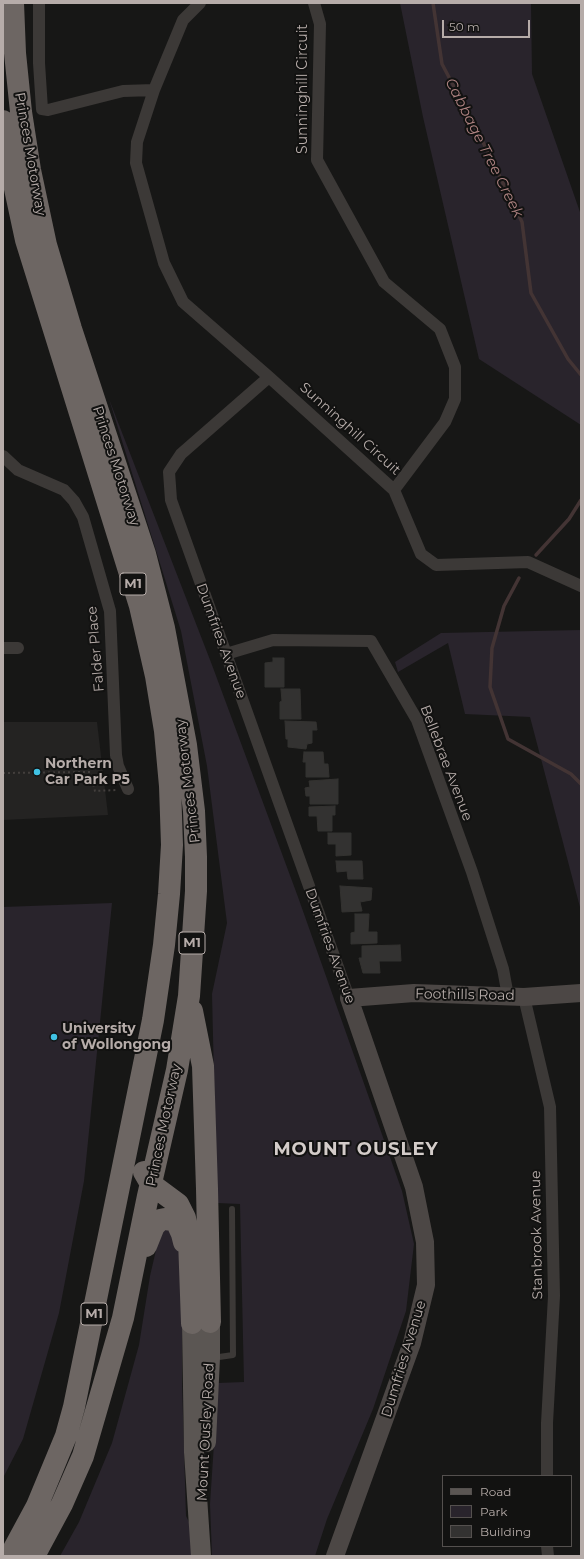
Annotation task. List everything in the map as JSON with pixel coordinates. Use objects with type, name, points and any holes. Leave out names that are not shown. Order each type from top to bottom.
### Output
[{"type":"highway","name":"Princes Motorway","points":[[13,3],[15,53],[20,112],[30,170],[46,245],[71,329],[145,554],[164,628],[186,745],[194,811],[196,857],[196,891],[189,996],[177,1070],[123,1318],[83,1456],[62,1504],[34,1556]]},
{"type":"highway","name":"Princes Motorway","points":[[3,121],[5,142],[26,240],[140,606],[156,676],[165,731],[170,786],[172,845],[169,894],[160,978],[153,1020],[74,1407],[66,1436],[37,1506],[10,1556]]},
{"type":"highway","points":[[170,786],[177,853],[175,916],[168,989],[142,1147],[143,1168],[146,1178],[151,1184],[174,1200],[186,1218],[201,1322]]},
{"type":"highway","points":[[189,996],[202,1066],[207,1189],[201,1322]]},
{"type":"highway","points":[[62,1504],[91,1453],[104,1421],[111,1400],[118,1362],[149,1237],[154,1226],[160,1220],[173,1220],[177,1223],[182,1234],[185,1252],[188,1303],[201,1322]]},
{"type":"main road","name":"Mount Ousley Road","points":[[201,1322],[201,1358],[194,1452],[201,1549]]},
{"type":"street","points":[[39,3],[39,63],[42,109],[48,110],[123,91],[154,90]]},
{"type":"street","name":"Sunninghill Circuit","points":[[200,3],[183,20],[154,90],[137,142],[136,163],[164,263],[183,302],[270,377],[394,490],[445,422],[455,399],[455,367],[440,329],[384,282],[317,160],[320,24],[314,3]]},
{"type":"street","name":"Dumfries Avenue","points":[[270,377],[181,454],[169,472],[171,500],[349,998],[414,1186],[425,1242],[426,1285],[412,1343],[335,1556]]},
{"type":"street","name":"Falder Place","points":[[3,456],[18,470],[64,490],[74,501],[83,517],[110,611],[116,755],[118,766],[128,789]]},
{"type":"street","points":[[394,490],[422,554],[436,565],[528,562],[581,586]]},
{"type":"street","name":"Bellebrae Avenue","points":[[226,654],[273,640],[371,642],[417,720],[472,872],[503,969],[516,996]]},
{"type":"street","points":[[3,648],[18,648]]},
{"type":"street","name":"Foothills Road","points":[[349,998],[414,993],[516,996],[581,992]]},
{"type":"street","name":"Stanbrook Avenue","points":[[516,996],[550,1107],[554,1296],[547,1422],[547,1475]]},
{"type":"lane","points":[[201,1358],[233,1355],[232,1209]]},
{"type":"path","points":[[3,773],[90,772],[95,791],[128,789]]},
{"type":"shaded area","name":"Northern Car Park P5","points":[[3,722],[97,722],[108,815],[3,820]]},
{"type":"green space","points":[[400,3],[531,3],[532,74],[581,215],[581,425],[479,359],[423,117]]},
{"type":"green space","points":[[109,399],[212,665],[298,897],[402,1191],[414,1244],[406,1311],[373,1409],[327,1519],[315,1556],[212,1556],[210,1504],[218,1383],[244,1382],[240,1204],[217,1203],[212,994],[227,923],[207,766],[181,631]]},
{"type":"green space","points":[[581,630],[581,911],[530,717],[465,714],[448,643],[398,672],[395,662],[441,633]]},
{"type":"green space","name":"University of Wollongong","points":[[112,903],[84,1181],[59,1313],[23,1439],[3,1478],[3,907]]},
{"type":"green space","points":[[167,1226],[177,1235],[182,1274],[182,1382],[186,1516],[195,1534],[195,1556],[60,1556],[79,1522],[112,1443],[139,1345],[150,1276],[159,1237]]},
{"type":"building","points":[[273,658],[284,658],[284,687],[265,687],[265,663],[273,662]]},
{"type":"building","points":[[281,689],[300,689],[301,719],[280,719],[280,702],[282,701]]},
{"type":"building","points":[[285,721],[316,722],[317,730],[312,730],[312,743],[307,744],[306,749],[288,747]]},
{"type":"building","points":[[304,752],[323,752],[324,764],[328,764],[329,777],[306,777],[306,762],[303,762]]},
{"type":"building","points":[[338,779],[338,804],[310,804],[310,796],[306,796],[305,788],[310,787],[309,781]]},
{"type":"building","points":[[335,806],[335,815],[332,815],[332,831],[318,831],[317,816],[309,816],[309,807]]},
{"type":"building","points":[[328,833],[351,833],[351,855],[336,856],[336,844],[328,844]]},
{"type":"building","points":[[336,861],[362,861],[363,879],[348,879],[347,871],[337,872]]},
{"type":"building","points":[[340,886],[372,888],[371,900],[360,902],[362,911],[342,912]]},
{"type":"building","points":[[355,914],[369,914],[368,932],[377,932],[377,943],[351,944],[351,933],[355,932]]},
{"type":"building","points":[[400,945],[401,961],[379,961],[380,973],[363,973],[359,958],[362,958],[362,946]]},
{"type":"waterway","name":"Cabbage Tree Creek","points":[[433,3],[442,64],[479,134],[522,222],[531,293],[568,359],[581,375]]},
{"type":"waterway","name":"Cabbage Tree Creek","points":[[536,555],[569,519],[581,500]]},
{"type":"waterway","name":"Cabbage Tree Creek","points":[[519,578],[504,606],[492,648],[490,687],[508,739],[571,774],[581,784]]},
{"type":"place","name":"Northern Car Park P5","points":[[37,772]]},
{"type":"place","name":"University of Wollongong","points":[[54,1037]]},
{"type":"district","name":"MOUNT OUSLEY","points":[[356,1150]]}]
